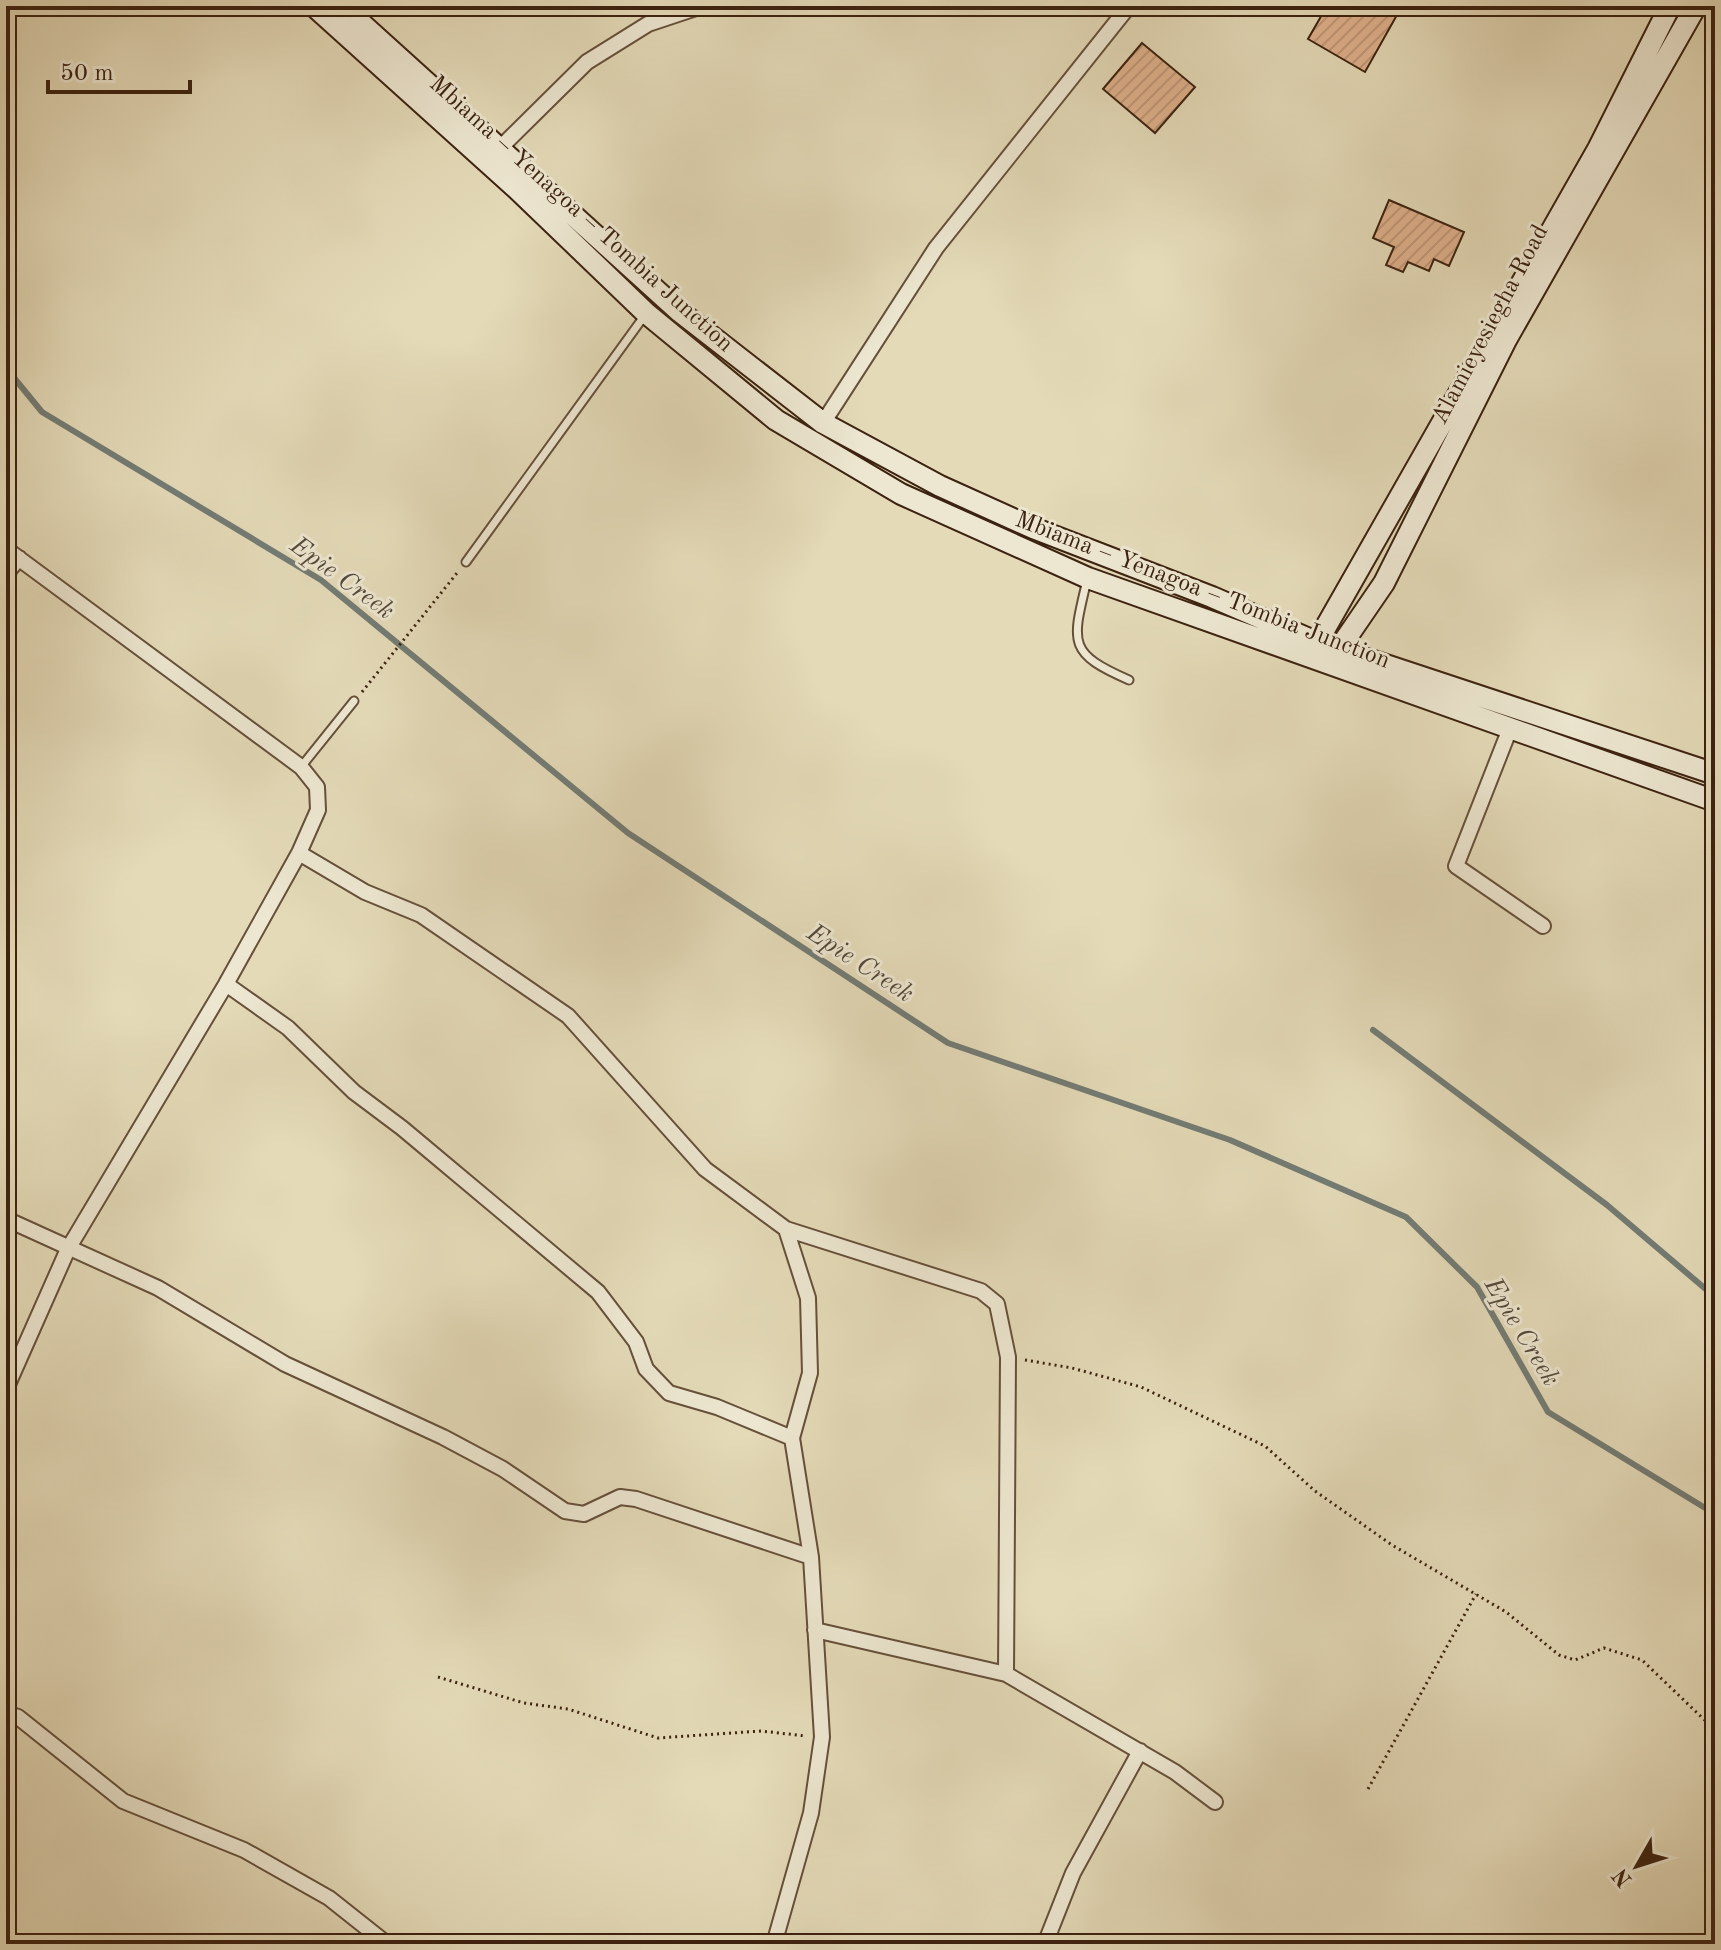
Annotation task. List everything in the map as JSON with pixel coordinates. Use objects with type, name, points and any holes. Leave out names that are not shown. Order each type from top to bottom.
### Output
[{"type":"main road","name":"Mbiama – Yenagoa – Tombia Junction","points":[[314,6],[517,189],[646,313],[776,420],[901,494],[1088,578],[1323,654],[1715,774]]},
{"type":"main road","name":"Mbiama – Yenagoa – Tombia Junction","points":[[342,6],[679,311],[823,423],[940,486],[1033,528],[1212,597],[1323,654],[1509,731],[1715,801]]},
{"type":"main road","name":"Alamieyesiegha Road","points":[[1323,654],[1598,149],[1670,6]]},
{"type":"main road","name":"Alamieyesiegha Road","points":[[1323,654],[1384,583],[1506,340],[1696,6]]},
{"type":"street","points":[[499,149],[587,62],[648,24],[702,6]]},
{"type":"street","points":[[823,423],[936,248],[1129,6]]},
{"type":"street","points":[[6,549],[301,767],[317,787],[318,810],[299,853],[226,984],[68,1249],[6,1389]]},
{"type":"street","points":[[6,574],[19,558]]},
{"type":"street","points":[[1509,731],[1456,866],[1543,926]]},
{"type":"street","points":[[299,853],[365,892],[421,915],[568,1016],[705,1169],[786,1229],[981,1291],[997,1304],[1008,1357],[1006,1674]]},
{"type":"street","points":[[226,984],[288,1028],[354,1092],[402,1128],[598,1292],[636,1342],[646,1369],[669,1393],[717,1407],[792,1438]]},
{"type":"street","points":[[6,1219],[158,1288],[285,1364],[443,1437],[503,1469],[565,1511],[584,1514],[620,1497],[636,1499],[811,1557]]},
{"type":"street","points":[[774,1944],[811,1813],[822,1737],[811,1557],[792,1438],[810,1373],[808,1298],[786,1229]]},
{"type":"street","points":[[815,1630],[1006,1674],[1140,1751],[1215,1802]]},
{"type":"street","points":[[6,1713],[18,1717],[123,1801],[244,1850],[329,1898],[387,1944]]},
{"type":"street","points":[[1045,1944],[1073,1873],[1140,1751]]},
{"type":"street","points":[[6,1940],[15,1944]]},
{"type":"lane","points":[[466,562],[646,313]]},
{"type":"lane","points":[[1088,578],[1076,624],[1080,649],[1096,666],[1129,680]]},
{"type":"lane","points":[[301,767],[354,701]]},
{"type":"path","points":[[354,701],[466,562]]},
{"type":"path","points":[[1008,1357],[1072,1368],[1141,1387],[1265,1446],[1327,1500],[1392,1545],[1506,1612],[1559,1655],[1575,1660],[1604,1648],[1642,1660],[1715,1730]]},
{"type":"path","points":[[1368,1789],[1476,1594]]},
{"type":"path","points":[[438,1677],[524,1703],[568,1709],[658,1738],[761,1731],[822,1737]]},
{"type":"path","points":[[1693,1944],[1715,1921]]},
{"type":"building","points":[[1327,6],[1402,6],[1365,72],[1308,39]]},
{"type":"building","points":[[1142,43],[1195,87],[1155,133],[1103,89]]},
{"type":"building","points":[[1389,200],[1464,232],[1449,266],[1434,259],[1429,271],[1408,262],[1403,272],[1386,265],[1394,247],[1373,238]]},
{"type":"waterway","name":"Epie Creek","points":[[6,368],[42,412],[321,580],[628,833],[948,1043],[1230,1140],[1406,1217],[1477,1287],[1548,1412],[1715,1514]]},
{"type":"waterway","points":[[1373,1030],[1607,1205],[1715,1297]]}]
